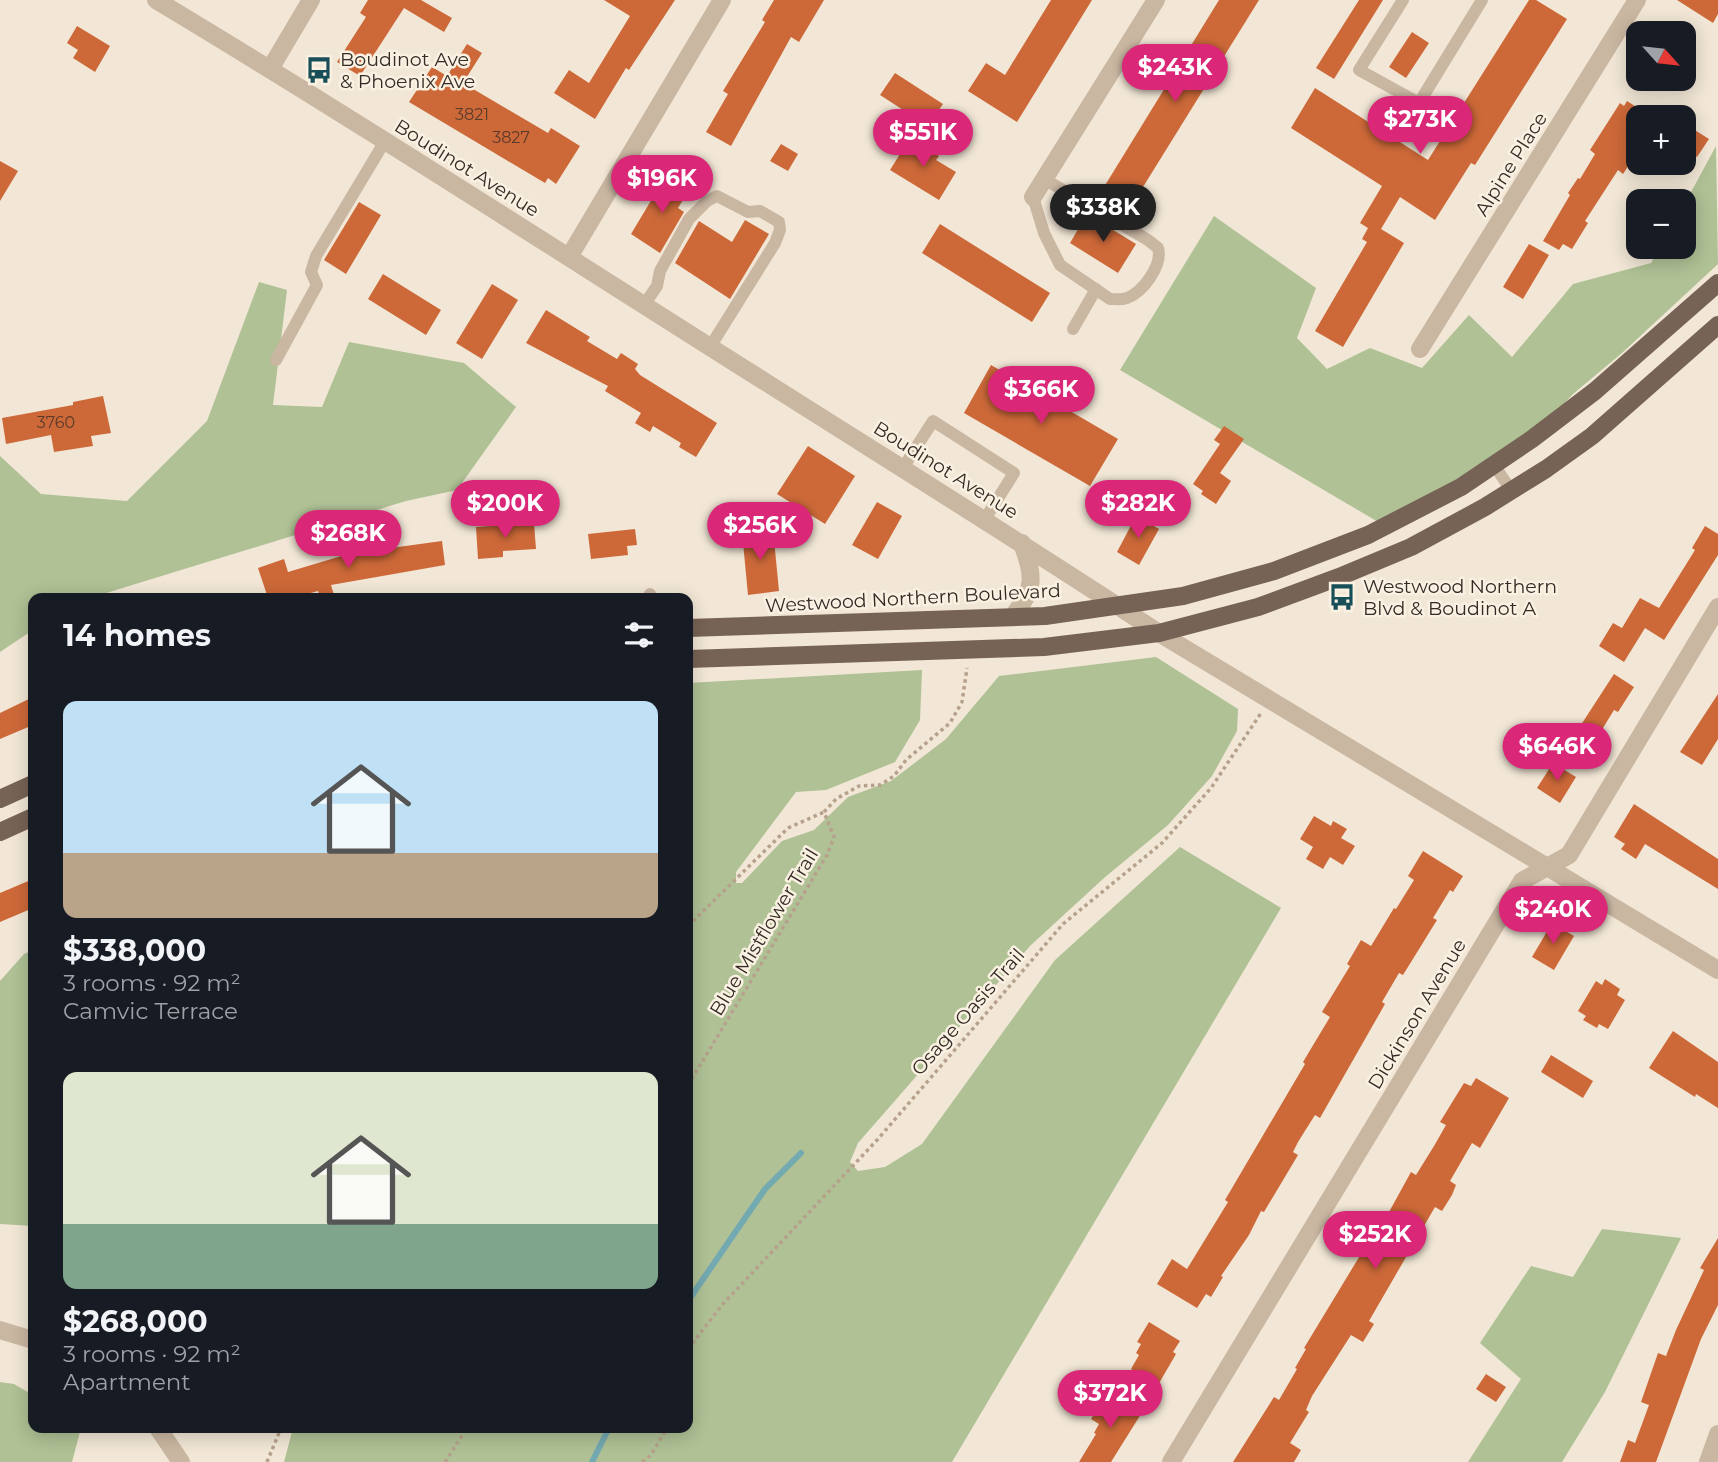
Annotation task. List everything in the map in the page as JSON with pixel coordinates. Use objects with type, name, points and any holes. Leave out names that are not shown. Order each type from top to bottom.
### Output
[{"type":"main road","name":"Westwood Northern Boulevard","points":[[693,628],[1045,616],[1183,596],[1274,571],[1368,535],[1461,487],[1532,439],[1595,391],[1718,283]]},
{"type":"main road","points":[[693,659],[1044,648],[1159,633],[1258,607],[1411,547],[1511,490],[1592,436],[1718,325]]},
{"type":"main road","points":[[0,799],[28,786]]},
{"type":"main road","points":[[0,832],[28,819]]},
{"type":"street","name":"Boudinot Avenue","points":[[156,0],[985,519],[1159,633],[1718,970]]},
{"type":"street","points":[[270,69],[310,0]]},
{"type":"street","points":[[569,257],[722,0]]},
{"type":"street","points":[[1033,197],[1156,0]]},
{"type":"street","name":"Alpine Place","points":[[1420,349],[1637,0]]},
{"type":"street","points":[[1012,617],[1029,594],[1033,581],[1023,543]]},
{"type":"street","name":"Dickinson Avenue","points":[[1171,1462],[1522,881],[1569,855],[1718,607]]},
{"type":"street","points":[[0,1330],[28,1338]]},
{"type":"street","points":[[161,1433],[181,1462]]},
{"type":"street","points":[[1708,1462],[1718,1434]]},
{"type":"lane","points":[[1403,0],[1359,70],[1419,103],[1482,0]]},
{"type":"lane","points":[[276,360],[317,285],[311,272],[316,256],[385,141]]},
{"type":"lane","points":[[1033,197],[1053,255],[1060,265],[1110,299],[1130,297],[1142,288],[1159,261],[1158,248],[1149,240],[1044,179]]},
{"type":"lane","points":[[645,305],[657,286],[660,271],[689,219],[712,197],[717,195],[748,212],[760,211],[779,222],[780,230],[775,243],[710,347]]},
{"type":"lane","points":[[1073,329],[1096,289]]},
{"type":"lane","points":[[903,468],[933,421],[1014,473],[985,519]]},
{"type":"lane","points":[[1494,465],[1511,490]]},
{"type":"path","points":[[693,921],[788,828],[824,813],[836,799],[859,786],[880,785],[894,776],[906,760],[950,723],[962,702],[970,651]]},
{"type":"path","name":"Osage Oasis Trail","points":[[693,1343],[722,1305],[878,1139],[1063,924],[1162,843],[1212,788],[1270,698]]},
{"type":"path","name":"Blue Mistflower Trail","points":[[693,1077],[827,855],[834,837],[824,813]]},
{"type":"path","points":[[267,1462],[279,1433]]},
{"type":"path","points":[[444,1462],[464,1433]]},
{"type":"path","points":[[642,1462],[651,1455],[664,1433]]},
{"type":"green space","points":[[1716,146],[1718,264],[1622,353],[1573,394],[1532,439],[1385,526],[1120,370],[1214,216],[1316,288],[1297,338],[1327,369],[1370,348],[1422,368],[1469,315],[1512,357],[1573,284],[1651,263],[1653,259],[1696,259],[1696,189],[1693,189]]},
{"type":"green space","points":[[259,282],[287,290],[273,405],[322,407],[349,342],[464,363],[516,407],[457,490],[406,501],[106,593],[28,593],[28,633],[0,652],[0,456],[41,494],[127,501],[207,421]]},
{"type":"green space","points":[[1156,657],[1238,709],[1237,731],[1212,776],[1168,825],[1104,878],[1030,946],[858,1143],[850,1162],[858,1171],[885,1167],[922,1144],[1055,960],[1180,847],[1281,908],[952,1462],[284,1462],[292,1433],[693,1433],[693,683],[922,670],[920,720],[895,762],[826,790],[796,792],[736,872],[736,883],[742,883],[782,841],[814,830],[848,797],[891,781],[946,739],[999,676]]},
{"type":"green space","points":[[28,952],[28,1226],[0,1224],[0,981]]},
{"type":"green space","points":[[1602,1229],[1681,1238],[1605,1392],[1562,1462],[1468,1462],[1521,1379],[1480,1343],[1531,1266],[1573,1277]]},
{"type":"green space","points":[[0,1382],[14,1384],[28,1392],[28,1433],[80,1433],[72,1462],[0,1462]]},
{"type":"building","points":[[368,0],[421,0],[452,18],[444,32],[404,8],[360,76],[337,62],[366,17],[360,13]]},
{"type":"building","points":[[604,0],[675,0],[629,70],[626,68],[595,119],[554,93],[569,70],[589,83],[630,16]]},
{"type":"building","points":[[774,0],[824,0],[799,42],[791,37],[731,146],[706,132],[728,94],[723,91],[765,22],[762,20]]},
{"type":"building","points":[[1051,0],[1092,0],[1017,122],[968,91],[986,63],[1005,75]]},
{"type":"building","points":[[1219,0],[1259,0],[1125,216],[1096,200]]},
{"type":"building","points":[[1359,0],[1383,0],[1334,79],[1316,68]]},
{"type":"building","points":[[1529,0],[1536,0],[1567,19],[1475,165],[1471,163],[1435,220],[1400,197],[1381,229],[1404,243],[1343,347],[1315,331],[1367,242],[1362,239],[1368,228],[1360,223],[1382,186],[1291,128],[1315,88],[1428,160]]},
{"type":"building","points":[[1677,0],[1718,0],[1718,14],[1713,23]]},
{"type":"building","points":[[77,26],[110,46],[95,72],[73,58],[78,50],[67,43]]},
{"type":"building","points":[[1412,32],[1429,43],[1406,78],[1389,67]]},
{"type":"building","points":[[467,44],[482,53],[463,83],[548,133],[551,128],[580,146],[556,184],[548,178],[545,183],[409,102],[432,67],[447,76]]},
{"type":"building","points":[[895,73],[943,104],[928,126],[880,95]]},
{"type":"building","points":[[1627,101],[1633,105],[1626,105],[1626,170],[1623,174],[1618,170],[1585,221],[1588,223],[1572,249],[1563,244],[1559,250],[1543,241],[1570,195],[1568,193],[1595,154],[1590,150],[1620,103],[1624,106]]},
{"type":"building","points":[[1696,131],[1709,139],[1696,156]]},
{"type":"building","points":[[910,138],[939,156],[936,160],[956,172],[939,200],[890,170]]},
{"type":"building","points":[[781,144],[798,154],[788,171],[770,161]]},
{"type":"building","points":[[0,161],[18,171],[0,201]]},
{"type":"building","points":[[674,175],[692,185],[678,208],[684,212],[660,253],[631,234],[655,194],[661,197]]},
{"type":"building","points":[[359,202],[381,215],[346,274],[324,260]]},
{"type":"building","points":[[1087,214],[1136,244],[1118,273],[1070,243]]},
{"type":"building","points":[[745,220],[769,234],[730,299],[675,263],[699,221],[732,242]]},
{"type":"building","points":[[940,224],[1050,293],[1032,322],[922,253]]},
{"type":"building","points":[[1529,244],[1549,255],[1523,299],[1503,287]]},
{"type":"building","points":[[383,274],[441,310],[426,335],[368,299]]},
{"type":"building","points":[[492,284],[518,300],[482,359],[456,343]]},
{"type":"building","points":[[546,310],[590,337],[587,341],[617,359],[621,353],[638,364],[635,369],[640,375],[717,423],[696,457],[679,447],[681,443],[653,426],[650,432],[635,423],[641,413],[605,391],[608,386],[526,343]]},
{"type":"building","points":[[991,365],[1118,439],[1090,486],[964,413]]},
{"type":"building","points":[[103,396],[111,433],[91,436],[93,446],[54,452],[51,435],[6,444],[2,418],[73,405],[73,402]]},
{"type":"building","points":[[1224,426],[1244,439],[1220,473],[1231,481],[1216,504],[1201,494],[1203,491],[1193,484],[1220,444],[1214,440]]},
{"type":"building","points":[[808,446],[855,476],[825,524],[777,494]]},
{"type":"building","points":[[877,502],[902,516],[878,559],[852,545]]},
{"type":"building","points":[[1136,516],[1159,529],[1139,565],[1117,552]]},
{"type":"building","points":[[534,523],[536,549],[503,551],[503,557],[478,559],[476,527]]},
{"type":"building","points":[[1705,526],[1718,534],[1718,555],[1664,640],[1645,628],[1624,662],[1599,646],[1613,623],[1622,628],[1640,598],[1659,608],[1695,550],[1692,548]]},
{"type":"building","points":[[635,529],[637,545],[627,546],[628,555],[591,559],[588,534]]},
{"type":"building","points":[[773,529],[779,591],[748,595],[742,532]]},
{"type":"building","points":[[442,541],[445,565],[331,585],[333,593],[266,593],[258,568],[284,559],[288,572],[368,548],[377,547],[378,552]]},
{"type":"building","points":[[1614,674],[1634,687],[1618,712],[1614,710],[1595,741],[1577,731]]},
{"type":"building","points":[[1718,694],[1718,739],[1702,765],[1680,752]]},
{"type":"building","points":[[28,699],[28,727],[0,739],[0,713]]},
{"type":"building","points":[[1553,763],[1576,777],[1560,803],[1537,788]]},
{"type":"building","points":[[1634,804],[1718,859],[1718,889],[1645,844],[1636,859],[1621,849],[1625,844],[1614,837]]},
{"type":"building","points":[[1314,816],[1331,826],[1333,821],[1347,829],[1341,838],[1355,846],[1343,865],[1330,857],[1323,869],[1306,859],[1313,847],[1300,839]]},
{"type":"building","points":[[1423,851],[1463,876],[1453,892],[1450,890],[1433,918],[1437,920],[1403,975],[1399,973],[1382,1002],[1385,1004],[1320,1118],[1315,1115],[1298,1142],[1293,1152],[1298,1155],[1264,1212],[1261,1211],[1211,1297],[1206,1294],[1197,1308],[1157,1284],[1172,1259],[1187,1269],[1228,1202],[1225,1200],[1330,1017],[1322,1012],[1350,966],[1347,964],[1361,940],[1371,946],[1394,908],[1396,909],[1414,880],[1408,876]]},
{"type":"building","points":[[28,881],[28,910],[0,922],[0,893]]},
{"type":"building","points":[[1552,923],[1574,936],[1554,970],[1532,957]]},
{"type":"building","points":[[1605,979],[1620,989],[1617,995],[1625,1000],[1608,1029],[1599,1024],[1597,1028],[1583,1020],[1586,1016],[1578,1011],[1596,981],[1602,985]]},
{"type":"building","points":[[1673,1031],[1718,1062],[1718,1108],[1649,1068]]},
{"type":"building","points":[[1551,1055],[1593,1081],[1583,1098],[1541,1072]]},
{"type":"building","points":[[1476,1078],[1509,1098],[1480,1148],[1472,1143],[1450,1181],[1456,1185],[1452,1195],[1442,1211],[1435,1207],[1369,1321],[1374,1324],[1363,1342],[1351,1335],[1312,1396],[1306,1410],[1309,1412],[1290,1443],[1301,1450],[1294,1462],[1233,1462],[1274,1397],[1279,1400],[1297,1369],[1295,1368],[1306,1349],[1304,1348],[1367,1244],[1373,1247],[1393,1215],[1389,1212],[1411,1172],[1416,1175],[1434,1146],[1446,1125],[1440,1122],[1464,1083],[1471,1086]]},
{"type":"building","points":[[1718,1238],[1718,1305],[1701,1339],[1656,1462],[1620,1462],[1628,1440],[1635,1443],[1649,1405],[1641,1402],[1658,1353],[1666,1356],[1704,1270],[1700,1268]]},
{"type":"building","points":[[1149,1322],[1180,1341],[1173,1352],[1176,1354],[1158,1385],[1131,1369],[1139,1355],[1136,1353],[1141,1344],[1137,1342]]},
{"type":"building","points":[[1486,1374],[1506,1387],[1496,1402],[1476,1389]]},
{"type":"building","points":[[1107,1393],[1141,1414],[1111,1462],[1079,1462],[1096,1434],[1094,1433],[1099,1424],[1091,1419]]},
{"type":"waterway","points":[[693,1294],[765,1189],[801,1153]]},
{"type":"waterway","points":[[592,1462],[606,1433]]},
{"type":"place","name":"Boudinot Ave & Phoenix Ave","points":[[319,70]]},
{"type":"place","name":"Westwood Northern Blvd & Boudinot A","points":[[1342,597]]}]
